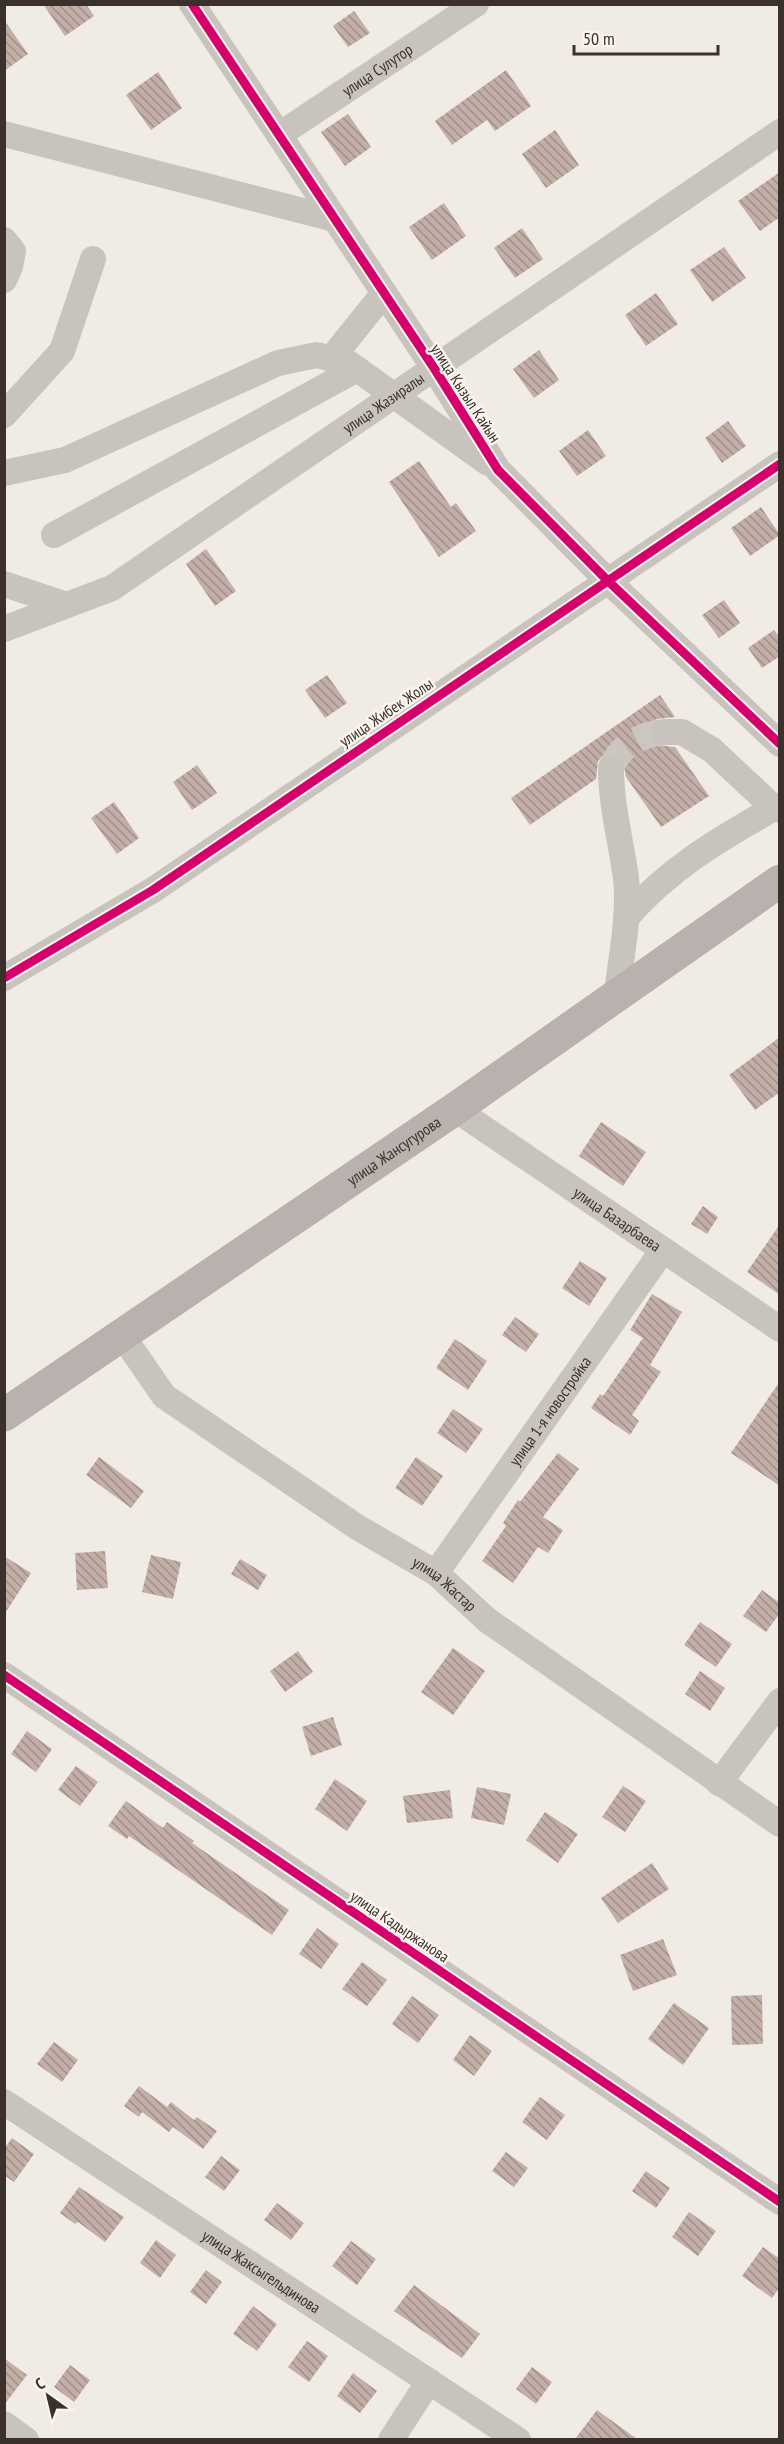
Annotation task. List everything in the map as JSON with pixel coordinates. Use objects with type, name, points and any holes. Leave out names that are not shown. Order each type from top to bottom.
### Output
[{"type":"main road","name":"улица Жансугурова","points":[[4,1415],[455,1109],[616,993],[780,881]]},
{"type":"street","name":"улица Кызыл Кайын","points":[[192,4],[434,368],[498,470],[607,579],[780,744]]},
{"type":"street","name":"улица Сулутор","points":[[279,135],[476,4]]},
{"type":"street","name":"улица Жазиралы","points":[[4,629],[64,604],[112,588],[780,132]]},
{"type":"street","points":[[4,134],[334,219]]},
{"type":"street","points":[[4,240],[13,251],[10,267],[4,280]]},
{"type":"street","points":[[4,415],[62,351],[93,259]]},
{"type":"street","points":[[331,359],[384,293]]},
{"type":"street","points":[[4,473],[10,474],[65,460],[278,363],[317,355],[350,364],[498,470]]},
{"type":"street","points":[[54,535],[357,369]]},
{"type":"street","name":"улица Жибек Жолы","points":[[4,978],[153,890],[607,579],[780,464]]},
{"type":"street","points":[[4,584],[64,604]]},
{"type":"street","points":[[626,918],[649,892],[688,860],[777,809],[712,750],[682,732],[664,732]]},
{"type":"street","points":[[611,768],[611,797],[626,880],[626,918],[616,993]]},
{"type":"street","name":"улица Базарбаева","points":[[455,1109],[780,1329]]},
{"type":"street","name":"улица 1-я новостройка","points":[[436,1573],[663,1250]]},
{"type":"street","name":"улица Жастар","points":[[122,1335],[164,1396],[357,1527],[436,1573],[487,1620],[780,1824]]},
{"type":"street","name":"улица Кадыржанова","points":[[4,1676],[780,2202]]},
{"type":"street","points":[[719,1783],[780,1701]]},
{"type":"street","name":"улица Жаксыгельдинова","points":[[4,2102],[518,2439]]},
{"type":"street","points":[[391,2439],[429,2381]]},
{"type":"street","points":[[4,2424],[26,2439]]},
{"type":"building","points":[[43,4],[86,4],[94,16],[65,36]]},
{"type":"building","points":[[354,11],[370,33],[348,47],[333,26]]},
{"type":"building","points":[[4,20],[28,54],[4,71]]},
{"type":"building","points":[[506,70],[531,106],[495,131],[487,120],[452,145],[435,121]]},
{"type":"building","points":[[158,72],[182,108],[151,130],[126,95]]},
{"type":"building","points":[[348,114],[371,147],[345,166],[321,132]]},
{"type":"building","points":[[555,130],[579,165],[546,188],[522,154]]},
{"type":"building","points":[[780,172],[780,217],[760,231],[738,201]]},
{"type":"building","points":[[444,203],[466,236],[432,260],[409,227]]},
{"type":"building","points":[[522,228],[543,259],[515,278],[494,248]]},
{"type":"building","points":[[724,247],[746,278],[712,302],[690,270]]},
{"type":"building","points":[[656,293],[678,324],[646,346],[625,315]]},
{"type":"building","points":[[539,350],[559,380],[534,398],[513,369]]},
{"type":"building","points":[[728,421],[746,446],[722,463],[705,438]]},
{"type":"building","points":[[588,430],[606,456],[577,476],[559,451]]},
{"type":"building","points":[[419,461],[451,507],[456,503],[476,531],[439,557],[389,482]]},
{"type":"building","points":[[761,507],[780,535],[750,556],[731,528]]},
{"type":"building","points":[[206,549],[236,591],[215,606],[186,564]]},
{"type":"building","points":[[724,600],[740,623],[719,638],[702,615]]},
{"type":"building","points":[[774,630],[780,638],[780,656],[762,668],[748,648]]},
{"type":"building","points":[[327,675],[347,703],[325,718],[305,690]]},
{"type":"building","points":[[660,695],[675,717],[656,719],[649,731],[651,739],[657,745],[675,747],[709,796],[661,827],[626,777],[623,760],[618,755],[610,753],[598,761],[596,779],[530,825],[511,798]]},
{"type":"building","points":[[197,765],[217,793],[192,810],[173,782]]},
{"type":"building","points":[[114,802],[139,838],[117,854],[91,818]]},
{"type":"building","points":[[780,1037],[780,1092],[755,1110],[729,1075]]},
{"type":"building","points":[[601,1122],[646,1152],[623,1186],[579,1156]]},
{"type":"building","points":[[703,1206],[718,1217],[707,1234],[691,1224]]},
{"type":"building","points":[[780,1224],[780,1295],[747,1272]]},
{"type":"building","points":[[580,1261],[607,1278],[589,1306],[562,1288]]},
{"type":"building","points":[[652,1294],[682,1312],[650,1365],[661,1372],[632,1415],[639,1421],[630,1435],[591,1408],[600,1394],[603,1396],[643,1338],[630,1330]]},
{"type":"building","points":[[515,1317],[539,1334],[526,1352],[502,1335]]},
{"type":"building","points":[[455,1339],[487,1361],[468,1390],[436,1368]]},
{"type":"building","points":[[780,1381],[780,1486],[731,1453]]},
{"type":"building","points":[[453,1409],[483,1429],[466,1453],[437,1433]]},
{"type":"building","points":[[558,1453],[579,1469],[543,1517],[563,1530],[548,1553],[538,1547],[513,1583],[482,1561],[506,1526],[503,1523],[518,1500],[520,1502]]},
{"type":"building","points":[[99,1457],[144,1491],[131,1508],[86,1475]]},
{"type":"building","points":[[416,1457],[443,1476],[422,1506],[395,1488]]},
{"type":"building","points":[[105,1551],[108,1588],[77,1590],[75,1553]]},
{"type":"building","points":[[151,1555],[181,1562],[173,1599],[142,1592]]},
{"type":"building","points":[[4,1556],[31,1573],[4,1615]]},
{"type":"building","points":[[240,1559],[267,1575],[258,1590],[231,1574]]},
{"type":"building","points":[[762,1590],[780,1603],[780,1613],[766,1632],[743,1616]]},
{"type":"building","points":[[700,1622],[732,1644],[716,1667],[684,1645]]},
{"type":"building","points":[[453,1648],[485,1671],[453,1715],[421,1692]]},
{"type":"building","points":[[298,1651],[313,1672],[285,1692],[270,1671]]},
{"type":"building","points":[[700,1671],[725,1688],[710,1711],[685,1694]]},
{"type":"building","points":[[333,1717],[342,1745],[311,1756],[302,1727]]},
{"type":"building","points":[[27,1731],[52,1749],[36,1772],[11,1754]]},
{"type":"building","points":[[76,1766],[98,1782],[80,1806],[58,1790]]},
{"type":"building","points":[[335,1779],[367,1801],[347,1831],[315,1809]]},
{"type":"building","points":[[623,1786],[646,1801],[625,1832],[602,1817]]},
{"type":"building","points":[[477,1787],[511,1794],[504,1825],[471,1818]]},
{"type":"building","points":[[450,1790],[453,1818],[407,1823],[403,1796]]},
{"type":"building","points":[[126,1801],[163,1828],[167,1822],[194,1841],[192,1843],[289,1910],[272,1935],[129,1836],[127,1839],[108,1826]]},
{"type":"building","points":[[545,1812],[578,1834],[558,1863],[526,1840]]},
{"type":"building","points":[[652,1863],[669,1889],[618,1923],[601,1898]]},
{"type":"building","points":[[317,1928],[339,1944],[321,1969],[299,1954]]},
{"type":"building","points":[[663,1939],[677,1975],[633,1991],[620,1955]]},
{"type":"building","points":[[362,1962],[387,1980],[367,2006],[342,1989]]},
{"type":"building","points":[[762,1995],[763,2044],[732,2045],[731,1996]]},
{"type":"building","points":[[412,1996],[439,2015],[418,2043],[392,2024]]},
{"type":"building","points":[[674,2003],[709,2028],[683,2065],[648,2039]]},
{"type":"building","points":[[470,2035],[492,2051],[474,2076],[453,2060]]},
{"type":"building","points":[[54,2042],[78,2060],[62,2082],[37,2064]]},
{"type":"building","points":[[139,2086],[167,2107],[171,2102],[194,2120],[197,2117],[217,2131],[203,2149],[173,2127],[169,2132],[142,2112],[139,2117],[124,2106]]},
{"type":"building","points":[[540,2097],[565,2115],[547,2140],[522,2122]]},
{"type":"building","points":[[12,2138],[34,2154],[14,2182],[4,2175],[4,2149]]},
{"type":"building","points":[[506,2152],[528,2168],[514,2187],[492,2171]]},
{"type":"building","points":[[221,2156],[240,2170],[224,2191],[205,2177]]},
{"type":"building","points":[[646,2171],[670,2188],[656,2208],[632,2191]]},
{"type":"building","points":[[79,2187],[124,2217],[105,2242],[78,2222],[75,2224],[60,2213]]},
{"type":"building","points":[[277,2203],[304,2223],[291,2240],[264,2220]]},
{"type":"building","points":[[689,2212],[716,2231],[698,2256],[672,2237]]},
{"type":"building","points":[[156,2240],[176,2255],[160,2278],[140,2263]]},
{"type":"building","points":[[351,2241],[376,2259],[357,2285],[332,2266]]},
{"type":"building","points":[[763,2247],[780,2259],[780,2287],[772,2298],[742,2276]]},
{"type":"building","points":[[206,2270],[222,2282],[206,2304],[190,2292]]},
{"type":"building","points":[[414,2285],[480,2334],[462,2358],[394,2311]]},
{"type":"building","points":[[253,2306],[277,2324],[257,2351],[233,2334]]},
{"type":"building","points":[[307,2341],[328,2356],[309,2382],[288,2367]]},
{"type":"building","points":[[4,2358],[27,2375],[4,2405]]},
{"type":"building","points":[[70,2365],[90,2380],[74,2402],[54,2387]]},
{"type":"building","points":[[532,2367],[552,2382],[536,2404],[516,2389]]},
{"type":"building","points":[[353,2373],[377,2391],[360,2413],[337,2396]]},
{"type":"building","points":[[597,2410],[637,2439],[575,2439]]},
{"type":"tunnel","points":[[611,768],[620,753],[632,742],[648,735],[664,732]]},
{"type":"cycle path","points":[[192,4],[434,368],[498,470],[607,580],[780,744]]},
{"type":"cycle path","points":[[4,978],[153,890],[780,464]]},
{"type":"cycle path","points":[[4,1675],[780,2202]]}]
